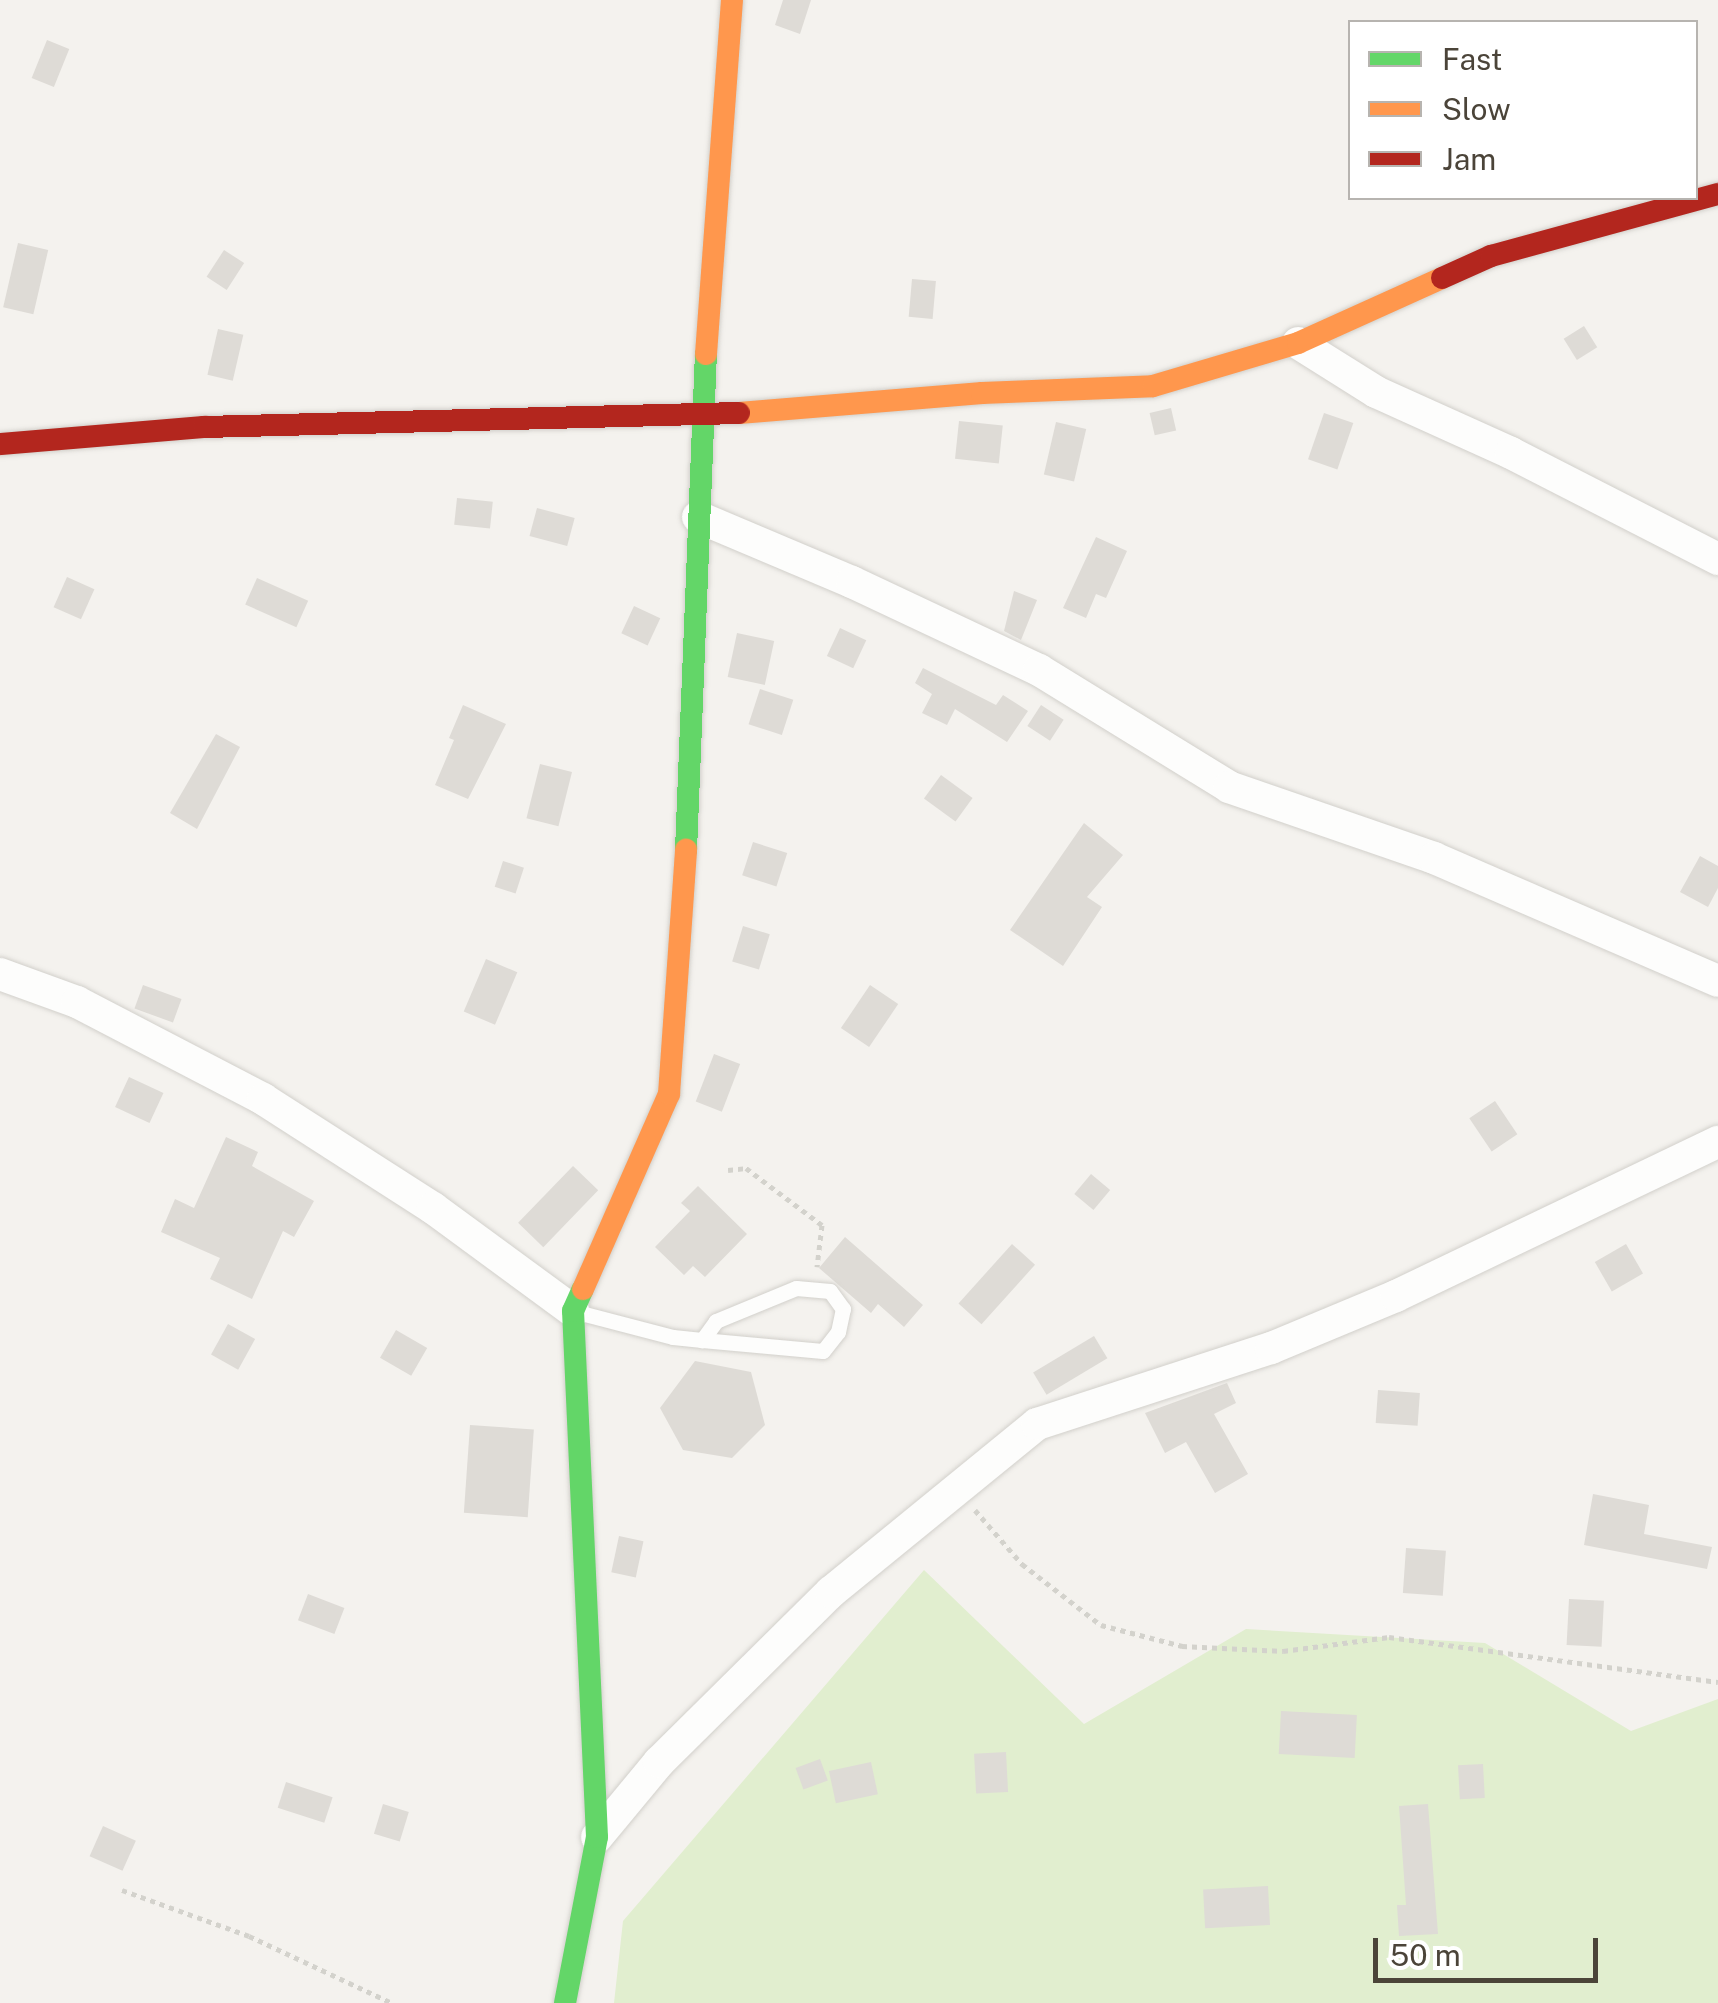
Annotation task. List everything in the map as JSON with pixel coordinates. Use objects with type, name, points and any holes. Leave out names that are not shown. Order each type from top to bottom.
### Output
[{"type":"street","points":[[565,2003],[597,1837],[573,1311],[669,1094],[689,808],[701,416],[732,0]]},
{"type":"street","points":[[0,444],[204,427],[701,416],[982,393],[1154,386],[1298,343],[1491,256],[1696,200]]},
{"type":"street","points":[[1298,343],[1376,392],[1511,452],[1718,559]]},
{"type":"street","points":[[698,517],[852,582],[1039,670],[1228,787],[1434,858],[1718,980]]},
{"type":"street","points":[[0,974],[77,1002],[263,1099],[433,1208],[573,1311]]},
{"type":"street","points":[[597,1837],[659,1762],[831,1592],[1037,1424],[1271,1348],[1412,1289],[1718,1142]]},
{"type":"lane","points":[[573,1311],[673,1337],[702,1340],[822,1350],[838,1332],[843,1309],[830,1291],[796,1288],[716,1321],[702,1340]]},
{"type":"path","points":[[728,1170],[746,1168],[822,1225],[814,1290]]},
{"type":"path","points":[[956,1489],[1022,1564],[1101,1625],[1166,1642],[1283,1651],[1390,1637],[1718,1682]]},
{"type":"path","points":[[122,1890],[249,1936],[392,2003]]},
{"type":"green space","points":[[924,1570],[1084,1724],[1246,1629],[1485,1643],[1631,1731],[1718,1699],[1718,2003],[614,2003],[623,1921]]},
{"type":"building","points":[[783,0],[811,0],[800,34],[775,25]]},
{"type":"building","points":[[47,40],[69,49],[54,87],[32,78]]},
{"type":"building","points":[[18,243],[48,250],[33,314],[3,307]]},
{"type":"building","points":[[224,250],[244,263],[227,290],[207,277]]},
{"type":"building","points":[[912,279],[936,281],[933,319],[909,317]]},
{"type":"building","points":[[1584,326],[1597,347],[1577,360],[1564,339]]},
{"type":"building","points":[[218,329],[243,335],[233,381],[207,375]]},
{"type":"building","points":[[1171,408],[1176,430],[1155,435],[1150,413]]},
{"type":"building","points":[[1324,413],[1353,423],[1337,469],[1308,459]]},
{"type":"building","points":[[959,421],[1003,426],[999,463],[955,459]]},
{"type":"building","points":[[1056,422],[1086,429],[1074,482],[1044,475]]},
{"type":"building","points":[[457,498],[493,502],[490,529],[454,525]]},
{"type":"building","points":[[537,508],[575,518],[567,546],[529,536]]},
{"type":"building","points":[[1096,537],[1127,551],[1106,598],[1096,594],[1086,618],[1063,608]]},
{"type":"building","points":[[67,577],[94,589],[81,619],[54,607]]},
{"type":"building","points":[[257,578],[308,601],[296,627],[245,604]]},
{"type":"building","points":[[1014,591],[1037,600],[1021,640],[1004,631]]},
{"type":"building","points":[[634,606],[660,618],[648,645],[621,633]]},
{"type":"building","points":[[840,628],[866,640],[853,668],[827,656]]},
{"type":"building","points":[[737,633],[774,641],[765,685],[728,677]]},
{"type":"building","points":[[923,668],[996,705],[1003,695],[1028,711],[1007,742],[955,709],[947,725],[922,713],[932,694],[915,683]]},
{"type":"building","points":[[760,689],[793,700],[782,735],[749,724]]},
{"type":"building","points":[[463,705],[506,724],[468,799],[435,785],[454,740],[449,738]]},
{"type":"building","points":[[1041,705],[1064,720],[1050,741],[1027,726]]},
{"type":"building","points":[[216,734],[240,747],[197,829],[170,813]]},
{"type":"building","points":[[540,764],[572,772],[558,826],[526,818]]},
{"type":"building","points":[[941,775],[973,798],[956,821],[924,798]]},
{"type":"building","points":[[1084,823],[1123,855],[1087,897],[1102,907],[1063,966],[1010,930]]},
{"type":"building","points":[[753,842],[787,853],[776,886],[742,875]]},
{"type":"building","points":[[1700,856],[1718,866],[1718,888],[1708,907],[1680,892]]},
{"type":"building","points":[[503,861],[524,868],[516,893],[495,887]]},
{"type":"building","points":[[743,926],[770,934],[759,970],[732,961]]},
{"type":"building","points":[[486,959],[517,972],[495,1025],[464,1011]]},
{"type":"building","points":[[143,985],[182,999],[173,1023],[134,1008]]},
{"type":"building","points":[[870,985],[898,1004],[869,1047],[841,1028]]},
{"type":"building","points":[[714,1054],[740,1064],[722,1112],[696,1102]]},
{"type":"building","points":[[129,1077],[163,1093],[149,1123],[115,1107]]},
{"type":"building","points":[[1495,1101],[1517,1134],[1492,1151],[1469,1118]]},
{"type":"building","points":[[226,1137],[258,1152],[252,1166],[314,1201],[294,1237],[283,1231],[252,1299],[210,1279],[220,1258],[161,1232],[175,1199],[194,1208]]},
{"type":"building","points":[[573,1166],[598,1190],[543,1247],[518,1223]]},
{"type":"building","points":[[1091,1174],[1110,1190],[1093,1210],[1074,1194]]},
{"type":"building","points":[[698,1186],[747,1234],[705,1277],[693,1266],[684,1275],[655,1247],[690,1211],[681,1203]]},
{"type":"building","points":[[845,1237],[923,1305],[904,1327],[878,1304],[871,1313],[819,1268]]},
{"type":"building","points":[[1012,1244],[1035,1265],[982,1324],[958,1303]]},
{"type":"building","points":[[1626,1244],[1643,1273],[1612,1291],[1595,1262]]},
{"type":"building","points":[[228,1324],[255,1339],[238,1370],[211,1355]]},
{"type":"building","points":[[396,1330],[427,1348],[411,1376],[380,1358]]},
{"type":"building","points":[[1094,1336],[1107,1358],[1047,1395],[1033,1373]]},
{"type":"building","points":[[695,1361],[751,1372],[765,1425],[732,1458],[683,1450],[660,1408]]},
{"type":"building","points":[[1227,1383],[1236,1403],[1214,1414],[1248,1474],[1215,1493],[1186,1442],[1165,1453],[1145,1413]]},
{"type":"building","points":[[1378,1390],[1420,1393],[1418,1426],[1376,1423]]},
{"type":"building","points":[[470,1425],[534,1429],[528,1517],[464,1513]]},
{"type":"building","points":[[1593,1494],[1649,1505],[1644,1534],[1712,1547],[1707,1569],[1584,1545]]},
{"type":"building","points":[[619,1536],[643,1541],[636,1577],[611,1572]]},
{"type":"building","points":[[1406,1548],[1446,1551],[1443,1596],[1403,1593]]},
{"type":"building","points":[[308,1594],[344,1608],[334,1634],[298,1620]]},
{"type":"building","points":[[1569,1599],[1604,1601],[1602,1647],[1567,1645]]},
{"type":"building","points":[[1281,1711],[1357,1715],[1355,1758],[1279,1754]]},
{"type":"building","points":[[1006,1752],[1008,1792],[976,1794],[974,1754]]},
{"type":"building","points":[[820,1759],[828,1781],[803,1790],[796,1768]]},
{"type":"building","points":[[871,1762],[878,1794],[836,1803],[829,1771]]},
{"type":"building","points":[[1483,1764],[1485,1798],[1460,1799],[1458,1765]]},
{"type":"building","points":[[286,1782],[333,1797],[324,1823],[278,1808]]},
{"type":"building","points":[[383,1804],[409,1812],[400,1842],[374,1834]]},
{"type":"building","points":[[1428,1804],[1438,1934],[1399,1936],[1397,1905],[1406,1905],[1399,1806]]},
{"type":"building","points":[[103,1826],[136,1841],[122,1871],[90,1856]]},
{"type":"building","points":[[1268,1886],[1270,1925],[1205,1928],[1203,1889]]},
{"type":"traffic: fast","points":[[686,850],[706,354]]},
{"type":"traffic: fast","points":[[565,2003],[597,1837],[573,1311],[583,1289]]},
{"type":"traffic: slow","points":[[706,354],[732,0]]},
{"type":"traffic: slow","points":[[739,413],[982,393],[1153,386],[1298,343],[1442,278]]},
{"type":"traffic: slow","points":[[583,1289],[669,1094],[686,850]]},
{"type":"traffic: jam","points":[[1698,199],[1718,194]]},
{"type":"traffic: jam","points":[[1442,278],[1491,256],[1696,200]]},
{"type":"traffic: jam","points":[[0,444],[204,427],[739,413]]}]
